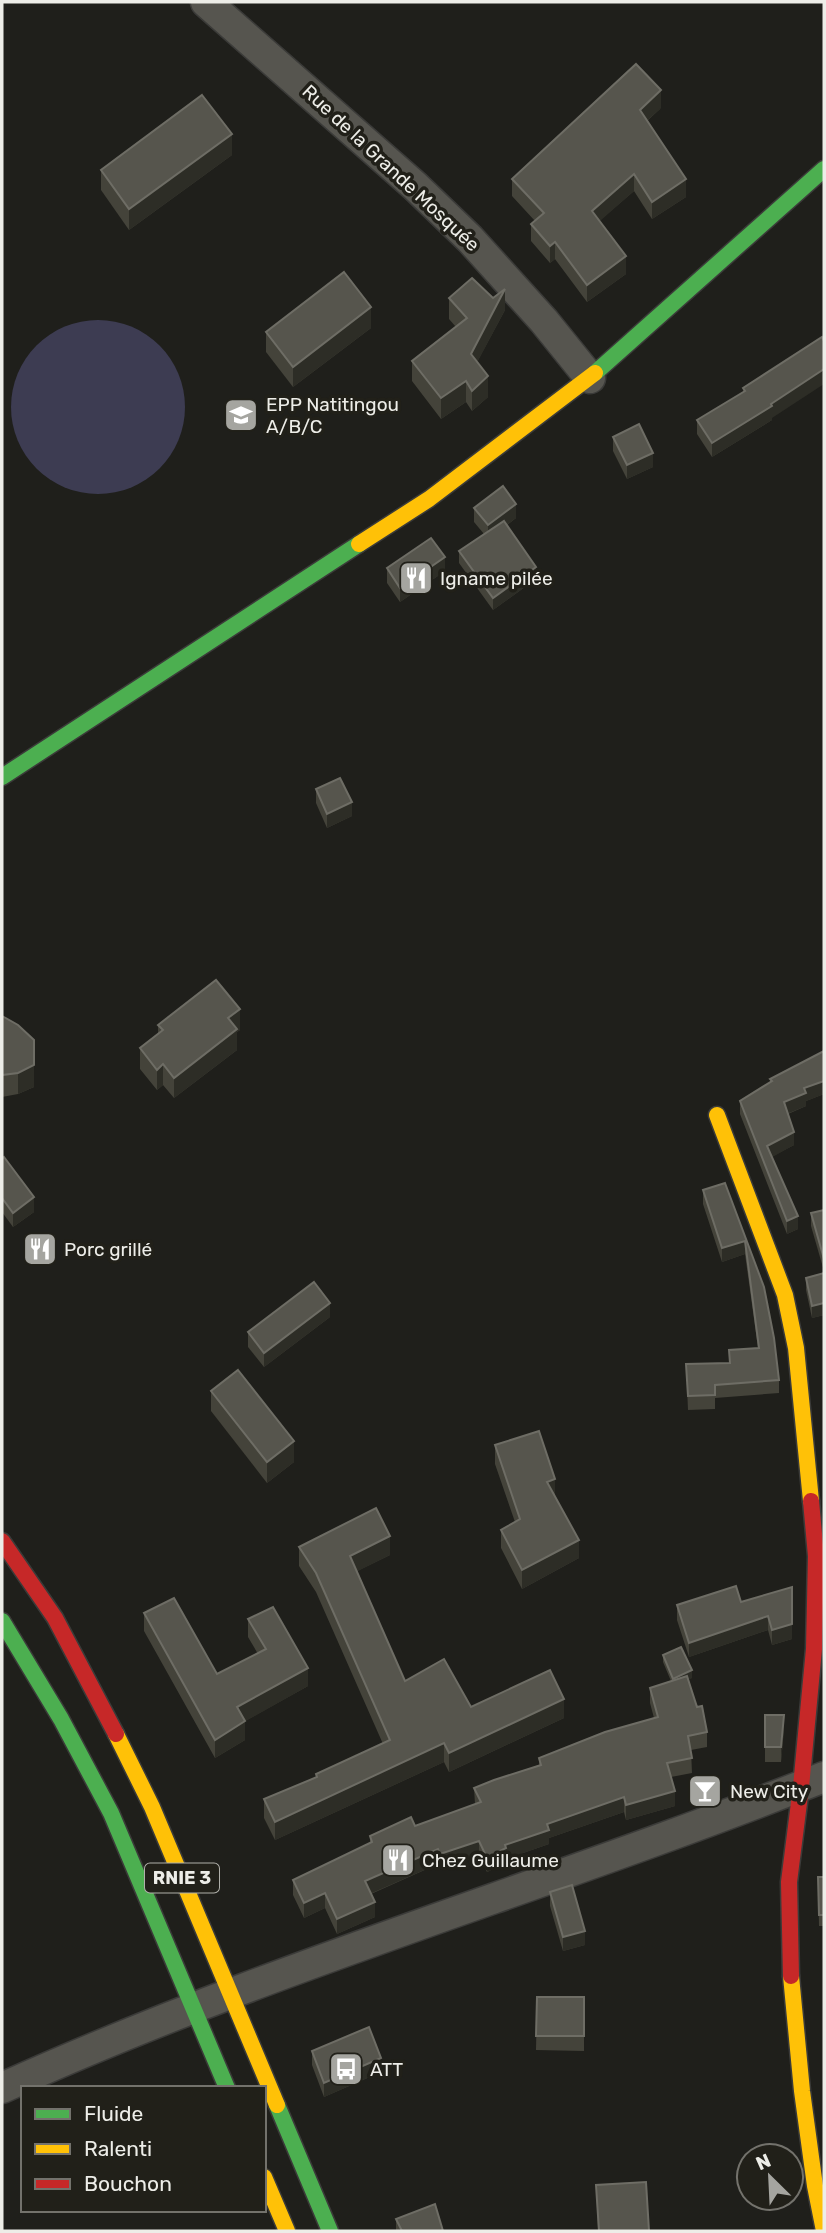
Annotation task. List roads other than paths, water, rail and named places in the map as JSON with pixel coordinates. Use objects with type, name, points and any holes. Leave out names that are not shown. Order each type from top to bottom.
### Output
[{"type":"main road","points":[[2,777],[429,499],[590,378],[824,169]]},
{"type":"main road","points":[[717,1115],[785,1295],[796,1348],[816,1556],[813,1782],[789,1882],[791,1981],[802,2091],[824,2231]]},
{"type":"main road","name":"RNIE 3","points":[[2,1541],[55,1618],[94,1688],[152,1807],[330,2231]]},
{"type":"main road","name":"RNIE 3","points":[[2,1621],[61,1719],[111,1813],[226,2086]]},
{"type":"main road","points":[[266,2182],[287,2231]]},
{"type":"street","name":"Rue de la Grande Mosquée","points":[[206,2],[415,186],[470,239],[544,320],[590,378]]},
{"type":"street","points":[[2,2088],[192,2006],[813,1782]]},
{"type":"place","name":"EPP Natitingou A/B/C","points":[[241,415]]},
{"type":"place","name":"Igname pilée","points":[[416,578]]},
{"type":"place","name":"Porc grillé","points":[[40,1249]]},
{"type":"place","name":"New City","points":[[705,1791]]},
{"type":"place","name":"Chez Guillaume","points":[[398,1860]]},
{"type":"place","name":"ATT","points":[[346,2069]]}]
